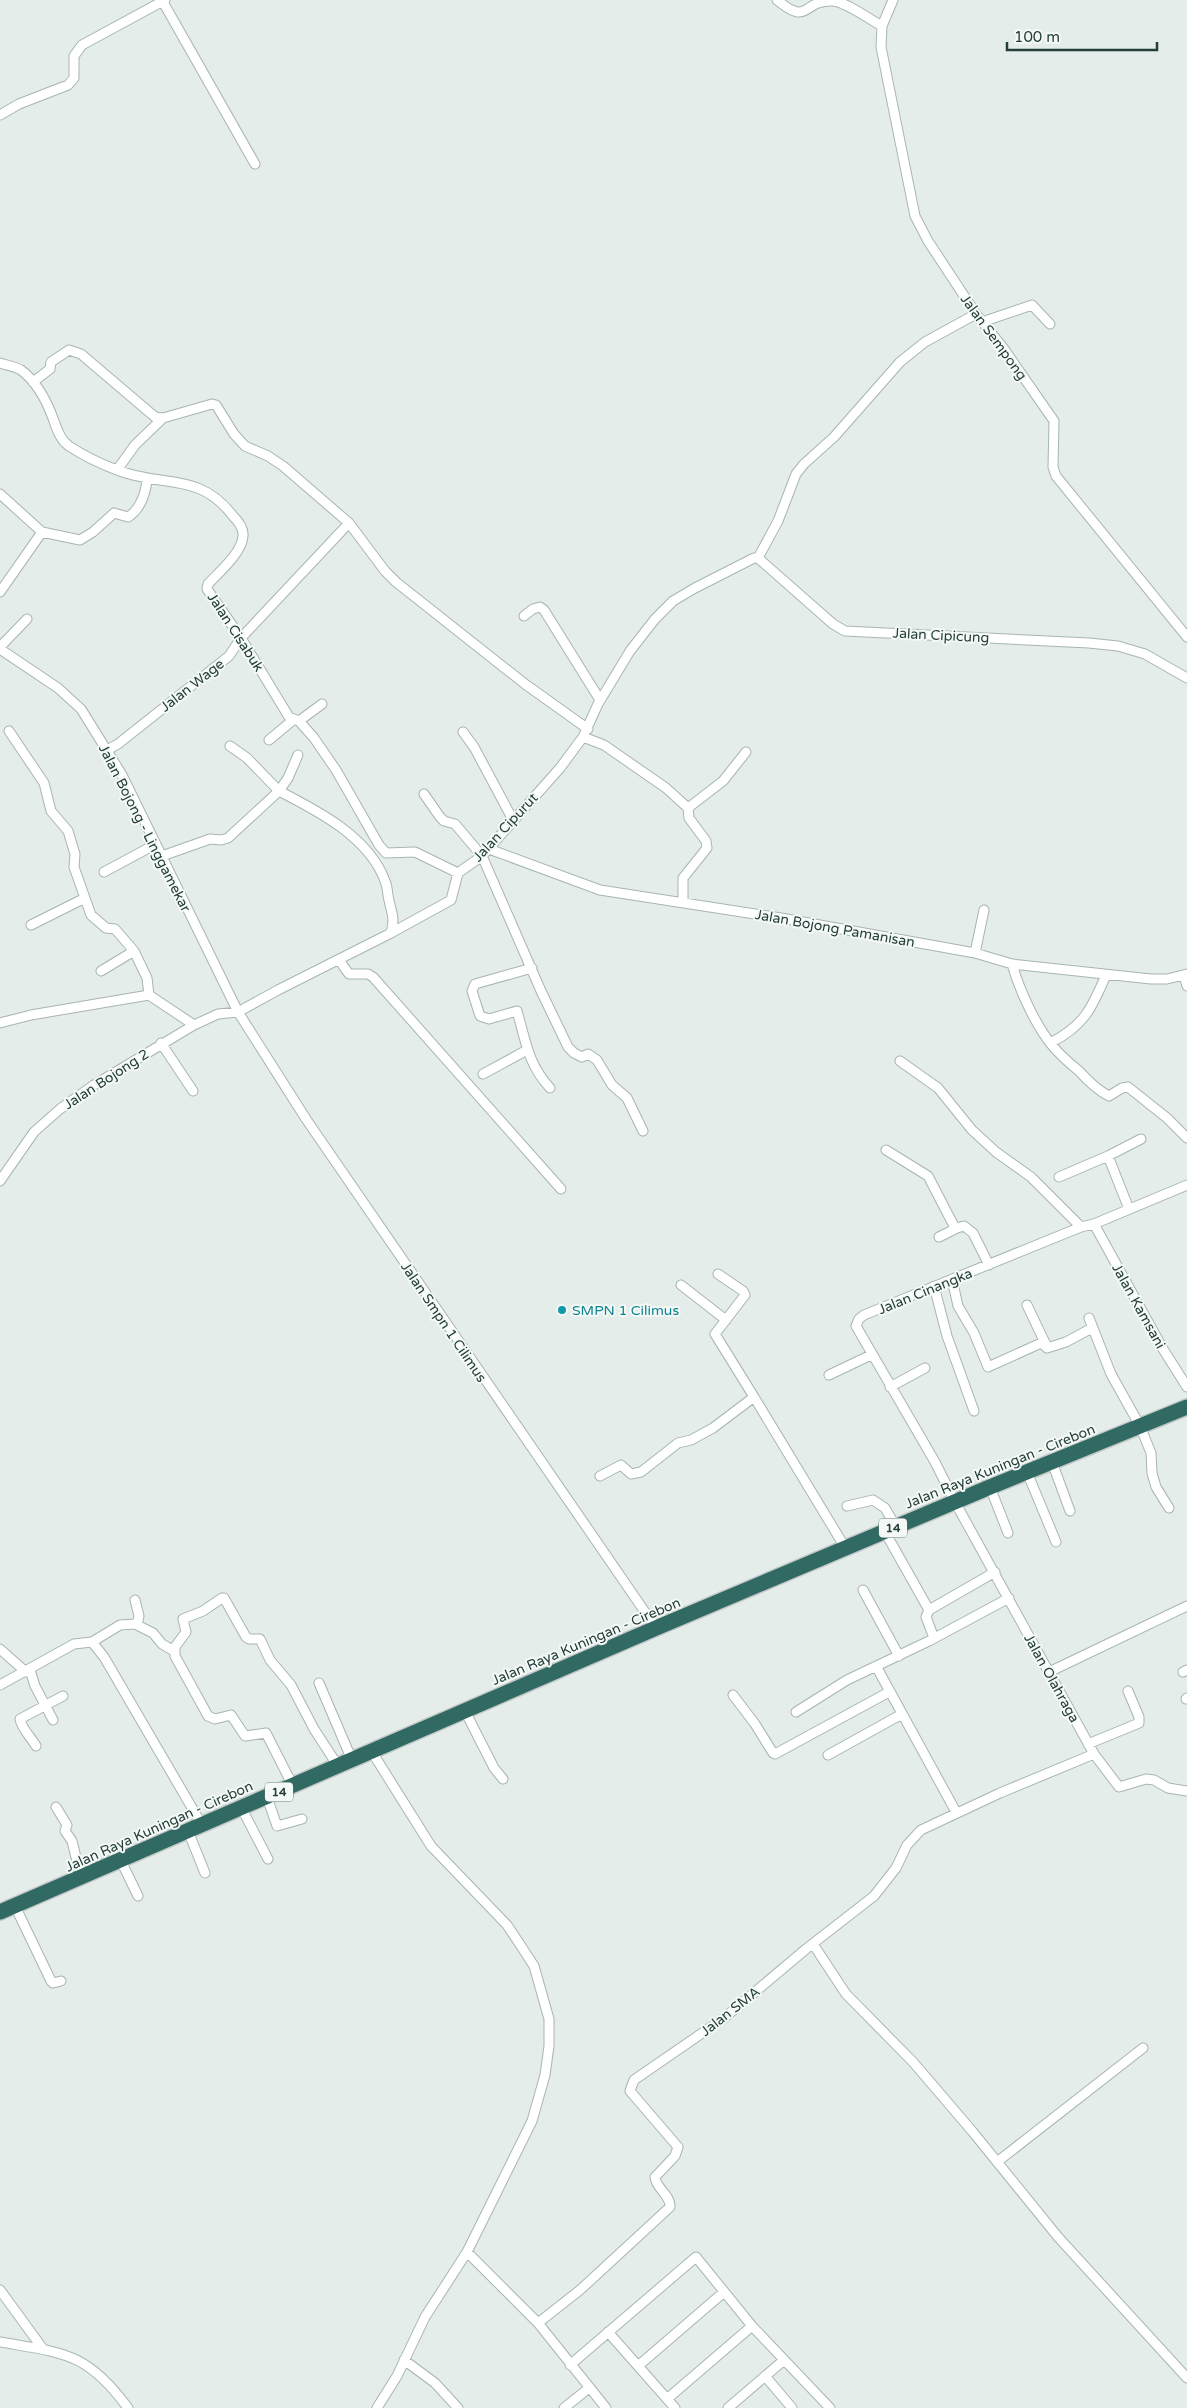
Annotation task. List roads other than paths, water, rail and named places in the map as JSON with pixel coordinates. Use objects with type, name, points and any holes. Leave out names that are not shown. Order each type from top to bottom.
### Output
[{"type":"highway","name":"Jalan Raya Kuningan - Cirebon","points":[[0,1912],[242,1809],[656,1628],[990,1487],[1187,1407]]},
{"type":"street","points":[[777,0],[794,13],[799,13],[817,1],[840,3],[882,26]]},
{"type":"street","name":"Jalan Sempong","points":[[893,0],[882,26],[881,47],[916,216],[928,241],[979,318],[1054,421],[1053,467],[1056,476],[1187,637]]},
{"type":"street","points":[[0,116],[19,104],[68,85],[74,78],[74,56],[82,45],[164,1],[255,164]]},
{"type":"street","points":[[758,558],[778,521],[796,474],[804,464],[834,437],[900,362],[925,342],[979,318],[1032,305],[1050,324]]},
{"type":"street","points":[[33,382],[50,369],[51,362],[55,358],[68,350],[74,350],[128,392],[148,412],[163,418]]},
{"type":"street","name":"Jalan Cisabuk","points":[[0,363],[21,370],[33,382],[49,407],[58,432],[67,445],[117,470],[147,479],[178,482],[207,491],[220,501],[241,526],[243,536],[234,556],[207,587],[296,721],[336,770],[379,845],[386,853],[415,852],[458,873]]},
{"type":"street","points":[[117,470],[135,445],[163,418],[212,404],[216,405],[234,434],[245,446],[257,450],[283,466],[349,523],[385,571],[396,582],[585,733],[666,788],[688,808],[689,818],[706,841],[707,848],[683,878],[683,903]]},
{"type":"street","points":[[0,494],[42,532],[80,540],[93,532],[114,513],[128,518],[135,513],[145,492],[147,479]]},
{"type":"street","name":"Jalan Wage","points":[[107,750],[118,744],[229,656],[240,638],[349,523]]},
{"type":"street","points":[[0,592],[42,532]]},
{"type":"street","name":"Jalan Cipurut","points":[[458,873],[489,849],[560,768],[585,733],[600,700],[630,651],[655,619],[673,601],[734,567],[758,558]]},
{"type":"street","name":"Jalan Cipicung","points":[[758,558],[833,624],[845,631],[1079,642],[1118,646],[1145,654],[1187,678]]},
{"type":"street","points":[[524,616],[533,609],[540,607],[544,610],[600,700]]},
{"type":"street","points":[[0,648],[27,619]]},
{"type":"street","name":"Jalan Bojong - Linggamekar","points":[[0,648],[72,700],[107,750],[156,844],[238,1012]]},
{"type":"street","points":[[269,740],[322,704]]},
{"type":"street","points":[[9,731],[44,783],[51,811],[68,831],[75,854],[74,867],[84,898],[95,919],[106,928],[115,929],[134,952],[147,978],[149,995]]},
{"type":"street","points":[[464,732],[472,743],[513,820]]},
{"type":"street","points":[[230,746],[247,758],[279,791],[356,838],[386,882],[394,918],[391,934]]},
{"type":"street","points":[[688,808],[723,781],[746,752]]},
{"type":"street","points":[[162,856],[210,839],[221,840],[228,838],[279,791],[288,778],[298,755]]},
{"type":"street","points":[[424,794],[440,817],[444,821],[456,824],[482,856],[541,991],[568,1047],[582,1057],[588,1054],[597,1060],[612,1085],[627,1098],[643,1130]]},
{"type":"street","points":[[104,872],[156,844]]},
{"type":"street","name":"Jalan Bojong Pamanisan","points":[[489,849],[600,890],[975,953],[1012,964],[1159,980],[1185,975]]},
{"type":"street","points":[[238,1012],[391,934],[451,900],[458,873]]},
{"type":"street","points":[[30,925],[84,898]]},
{"type":"street","points":[[975,953],[984,910]]},
{"type":"street","points":[[101,971],[134,952]]},
{"type":"street","points":[[339,960],[349,974],[368,974],[373,977],[561,1189]]},
{"type":"street","points":[[1012,964],[1018,982],[1050,1043],[1095,1088],[1109,1096],[1122,1088],[1128,1087],[1167,1118],[1187,1138]]},
{"type":"street","points":[[532,968],[475,984],[472,991],[480,1016],[490,1019],[517,1011],[527,1050],[537,1074],[550,1088]]},
{"type":"street","points":[[1050,1043],[1065,1035],[1090,1011],[1106,975]]},
{"type":"street","points":[[1185,975],[1187,986]]},
{"type":"street","points":[[0,1024],[31,1015],[149,995],[194,1025]]},
{"type":"street","name":"Jalan Bojong 2","points":[[0,1181],[34,1132],[60,1109],[161,1043],[194,1025],[218,1014],[238,1012]]},
{"type":"street","name":"Jalan Smpn 1 Cilimus","points":[[238,1012],[306,1119],[656,1628]]},
{"type":"street","points":[[161,1043],[193,1091]]},
{"type":"street","points":[[483,1074],[527,1050]]},
{"type":"street","points":[[900,1061],[938,1088],[972,1130],[996,1152],[1031,1178],[1081,1227]]},
{"type":"street","points":[[1059,1177],[1108,1156],[1141,1139]]},
{"type":"street","points":[[886,1150],[928,1176],[956,1228]]},
{"type":"street","points":[[1108,1156],[1129,1209]]},
{"type":"street","name":"Jalan Cinangka","points":[[955,1502],[935,1462],[858,1333],[856,1326],[859,1319],[934,1286],[989,1266],[1081,1227],[1094,1224],[1187,1184]]},
{"type":"street","name":"Jalan Kamsani","points":[[1094,1224],[1163,1349],[1187,1387]]},
{"type":"street","points":[[940,1238],[956,1228],[964,1226],[971,1230],[989,1266]]},
{"type":"street","points":[[718,1274],[745,1295],[716,1332],[716,1337],[846,1549]]},
{"type":"street","points":[[952,1279],[958,1306],[974,1333],[988,1367],[1039,1344],[1043,1344],[1048,1348]]},
{"type":"street","points":[[681,1285],[726,1320]]},
{"type":"street","points":[[934,1286],[949,1343],[974,1411]]},
{"type":"street","points":[[1026,1305],[1048,1348]]},
{"type":"street","points":[[1089,1318],[1111,1374],[1140,1426],[1151,1453],[1152,1473],[1156,1487],[1169,1508]]},
{"type":"street","points":[[1048,1348],[1066,1342],[1092,1328]]},
{"type":"street","points":[[829,1375],[871,1355]]},
{"type":"street","points":[[890,1387],[925,1368]]},
{"type":"street","points":[[600,1476],[621,1465],[631,1474],[641,1472],[675,1445],[691,1440],[713,1428],[754,1397]]},
{"type":"street","points":[[1052,1462],[1070,1510]]},
{"type":"street","points":[[1027,1472],[1056,1542]]},
{"type":"street","points":[[990,1487],[1008,1533]]},
{"type":"street","points":[[847,1506],[873,1500],[885,1508],[891,1529],[929,1610]]},
{"type":"street","name":"Jalan Olahraga","points":[[955,1502],[1088,1744],[1119,1787],[1146,1779],[1154,1780],[1168,1788],[1187,1791]]},
{"type":"street","points":[[934,1638],[926,1617],[929,1610],[995,1572]]},
{"type":"street","points":[[863,1590],[899,1656]]},
{"type":"street","points":[[174,1651],[186,1632],[183,1619],[203,1611],[224,1598],[246,1637],[260,1639],[270,1660],[291,1686],[314,1729],[345,1763]]},
{"type":"street","points":[[796,1712],[846,1680],[899,1656],[1009,1598]]},
{"type":"street","points":[[135,1600],[139,1616],[135,1624]]},
{"type":"street","points":[[1049,1672],[1187,1606]]},
{"type":"street","points":[[0,1685],[74,1644],[92,1642],[120,1625],[135,1624],[153,1633],[162,1644],[174,1651],[208,1716],[214,1719],[231,1715],[245,1736],[266,1733],[293,1786]]},
{"type":"street","points":[[92,1642],[104,1657],[195,1828],[205,1874]]},
{"type":"street","points":[[0,1650],[28,1671],[53,1720]]},
{"type":"street","points":[[876,1666],[956,1812]]},
{"type":"street","points":[[319,1683],[345,1763]]},
{"type":"street","points":[[733,1695],[755,1724],[773,1753],[776,1754],[889,1692]]},
{"type":"street","points":[[1088,1744],[1139,1722],[1139,1717],[1128,1692]]},
{"type":"street","points":[[36,1746],[30,1735],[21,1725],[20,1719],[63,1696]]},
{"type":"street","points":[[465,1711],[494,1768],[503,1779]]},
{"type":"street","points":[[828,1755],[902,1714]]},
{"type":"street","points":[[372,1752],[430,1846],[506,1925],[521,1946],[534,1966],[549,2019],[549,2046],[545,2075],[532,2121],[467,2252],[425,2317],[377,2408]]},
{"type":"street","name":"Jalan SMA","points":[[538,2323],[580,2290],[670,2208],[669,2200],[656,2183],[655,2177],[675,2156],[678,2147],[630,2091],[634,2080],[724,2018],[874,1896],[896,1868],[907,1845],[921,1830],[956,1812],[1094,1754]]},
{"type":"street","points":[[267,1797],[276,1826],[302,1819]]},
{"type":"street","points":[[56,1806],[67,1825],[65,1831],[72,1841],[81,1878]]},
{"type":"street","points":[[242,1809],[268,1859]]},
{"type":"street","points":[[120,1861],[138,1896]]},
{"type":"street","points":[[15,1906],[51,1982],[55,1984],[61,1981]]},
{"type":"street","points":[[813,1944],[846,1994],[913,2062],[1058,2237],[1187,2378]]},
{"type":"street","points":[[997,2162],[1143,2048]]},
{"type":"street","points":[[467,2252],[538,2323],[606,2408]]},
{"type":"street","points":[[570,2364],[696,2257],[752,2326],[830,2408]]},
{"type":"street","points":[[0,2290],[43,2349]]},
{"type":"street","points":[[638,2366],[724,2292]]},
{"type":"street","points":[[667,2399],[752,2326]]},
{"type":"street","points":[[608,2332],[675,2408]]},
{"type":"street","points":[[0,2342],[72,2356],[89,2365],[114,2388],[128,2408]]},
{"type":"street","points":[[404,2360],[435,2383],[458,2408]]},
{"type":"street","points":[[731,2407],[784,2360]]},
{"type":"street","points":[[765,2376],[792,2408]]},
{"type":"street","points":[[564,2408],[589,2388]]},
{"type":"place","name":"SMPN 1 Cilimus","points":[[562,1310]]}]
